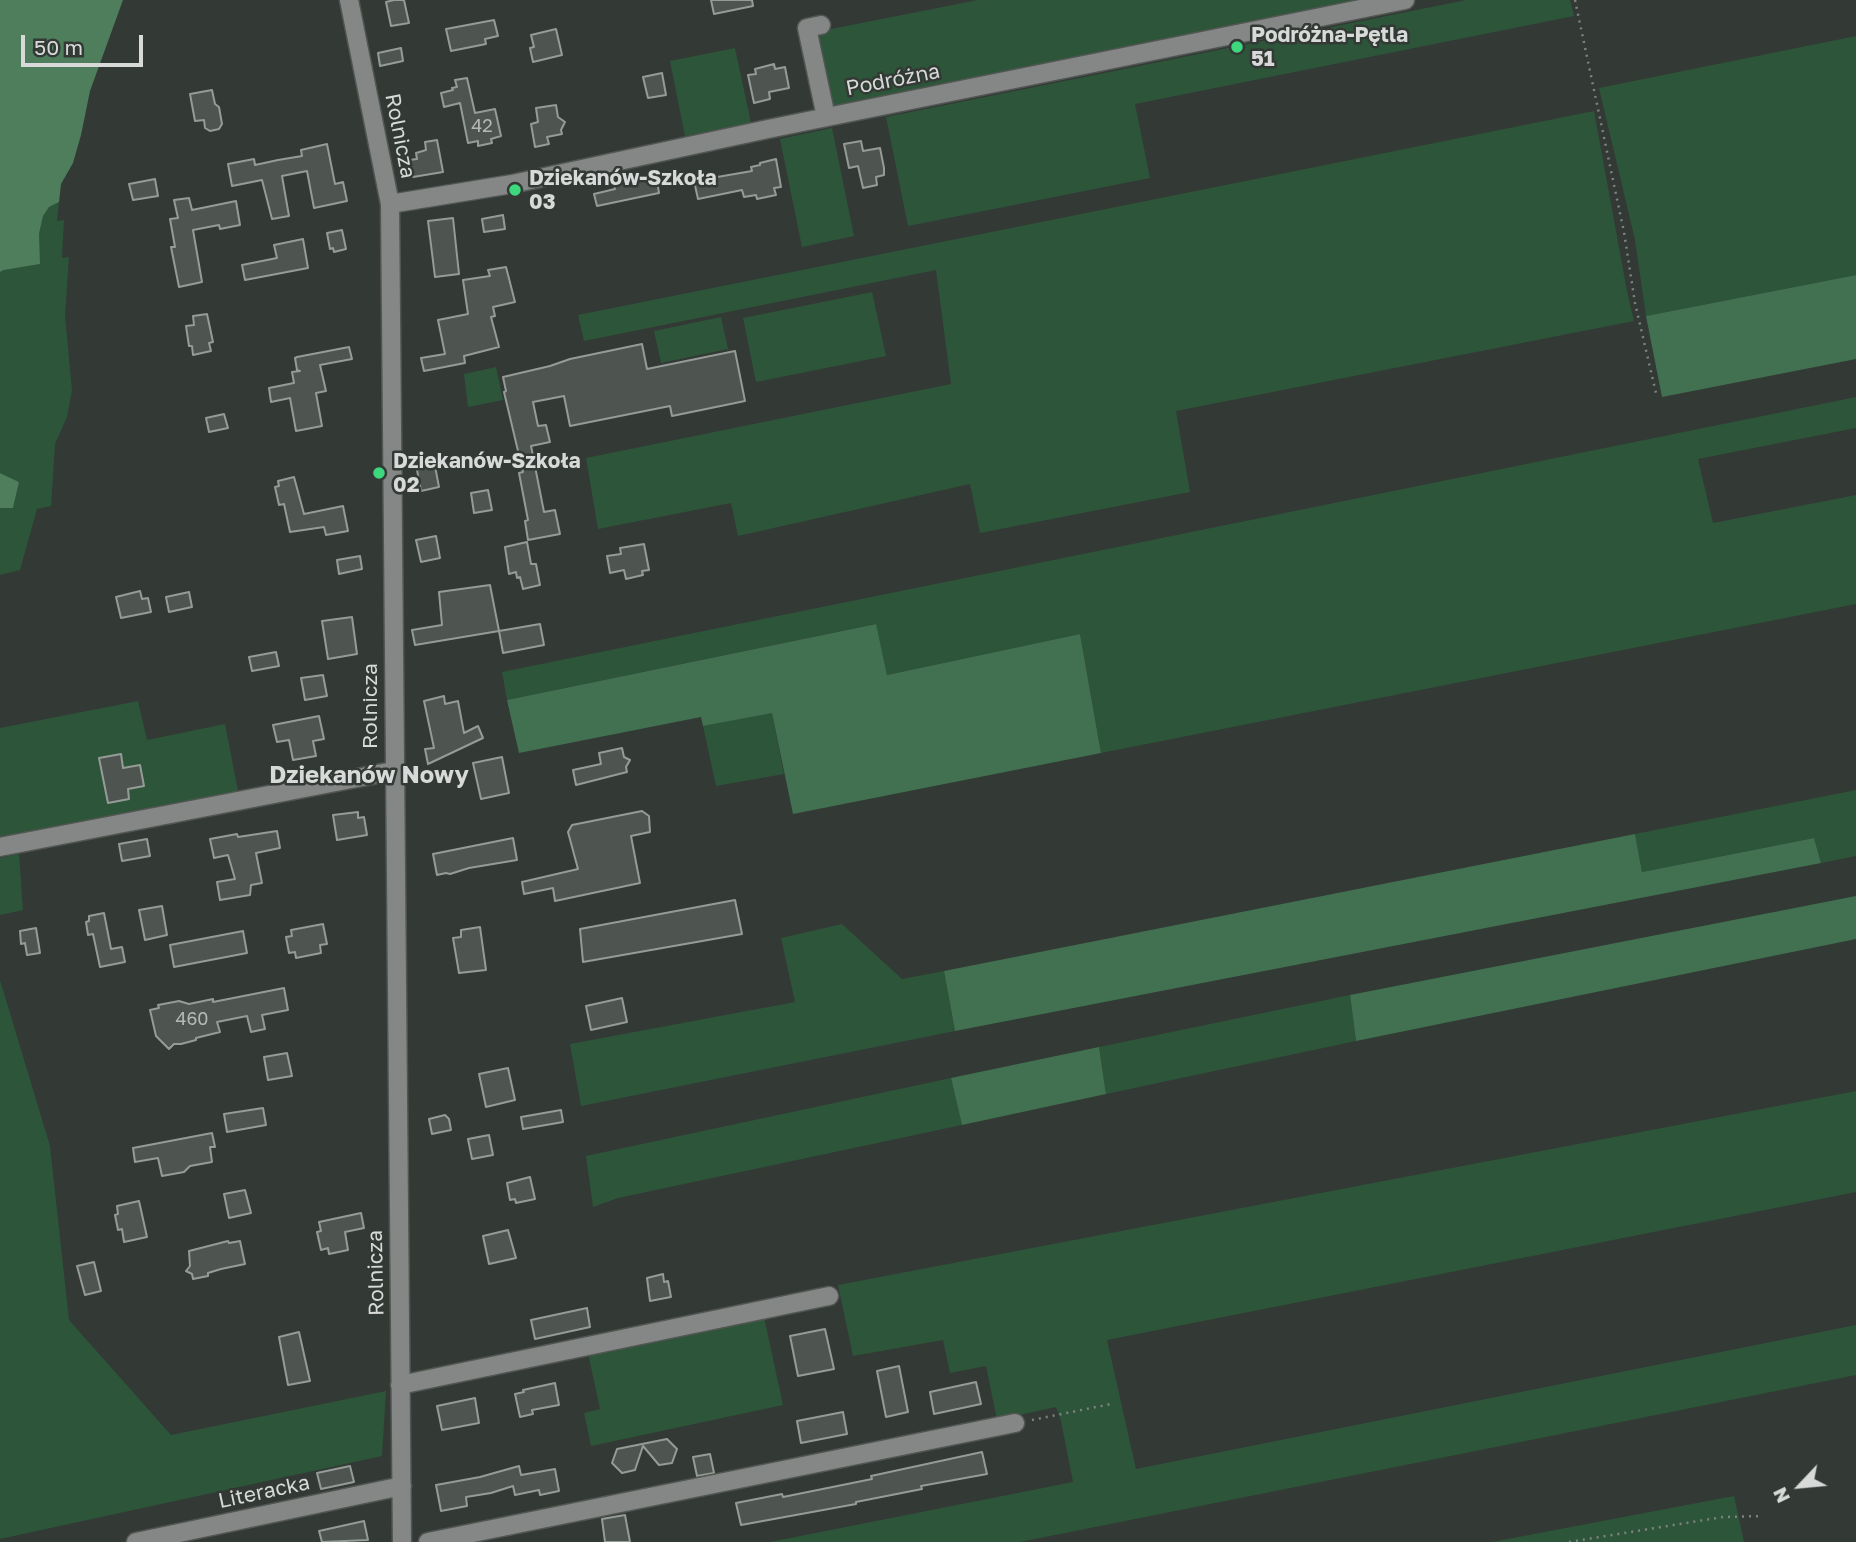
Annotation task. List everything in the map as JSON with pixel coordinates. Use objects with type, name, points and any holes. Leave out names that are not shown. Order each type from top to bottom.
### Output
[{"type":"street","name":"Rolnicza","points":[[349,0],[390,204],[402,1542]]},
{"type":"street","name":"Podróżna","points":[[390,204],[512,184],[826,117],[1405,0]]},
{"type":"street","points":[[821,26],[807,28],[826,117]]},
{"type":"street","points":[[0,847],[393,771]]},
{"type":"street","points":[[400,1385],[829,1296]]},
{"type":"street","points":[[428,1542],[1015,1423]]},
{"type":"street","name":"Literacka","points":[[136,1542],[402,1486]]},
{"type":"path","points":[[1575,0],[1624,232],[1634,303],[1656,393]]},
{"type":"path","points":[[1015,1423],[1111,1404]]},
{"type":"path","points":[[1569,1542],[1723,1517],[1763,1516]]},
{"type":"shaded area","points":[[0,0],[123,0],[90,91],[81,135],[73,163],[61,184],[59,202],[49,207],[43,216],[39,234],[40,264],[0,272]]},
{"type":"shaded area","points":[[978,0],[1361,0],[831,107],[816,32]]},
{"type":"shaded area","points":[[1466,0],[1570,0],[1574,16],[1135,104],[1150,178],[908,226],[886,117]]},
{"type":"shaded area","points":[[1856,36],[1856,275],[1646,316],[1635,240],[1599,88]]},
{"type":"shaded area","points":[[735,48],[751,123],[685,136],[670,61]]},
{"type":"shaded area","points":[[1594,111],[1634,321],[1176,411],[1190,492],[980,533],[970,484],[738,536],[731,503],[598,529],[586,458],[951,384],[936,270],[584,341],[578,315]]},
{"type":"shaded area","points":[[832,128],[854,236],[802,247],[780,139]]},
{"type":"shaded area","points":[[59,202],[57,221],[64,220],[62,258],[69,257],[65,316],[72,390],[67,417],[55,444],[51,506],[37,509],[20,570],[0,575],[0,508],[13,508],[19,482],[0,473],[0,272],[39,264],[39,234],[43,216],[49,207]]},
{"type":"shaded area","points":[[1856,275],[1856,359],[1662,397],[1646,316]]},
{"type":"shaded area","points":[[872,292],[886,356],[756,382],[743,318]]},
{"type":"shaded area","points":[[721,317],[728,349],[661,363],[654,331]]},
{"type":"shaded area","points":[[496,367],[503,400],[468,407],[464,374]]},
{"type":"shaded area","points":[[1856,397],[1856,428],[1698,459],[1713,523],[1856,495],[1856,604],[1101,753],[1080,634],[887,675],[875,624],[507,700],[502,672]]},
{"type":"shaded area","points":[[0,473],[19,482],[13,508],[0,508]]},
{"type":"shaded area","points":[[876,624],[887,675],[1080,634],[1101,753],[793,814],[772,713],[703,726],[701,717],[519,753],[507,700]]},
{"type":"shaded area","points":[[138,701],[147,740],[225,724],[238,791],[0,837],[0,728]]},
{"type":"shaded area","points":[[772,712],[784,774],[716,786],[703,726]]},
{"type":"shaded area","points":[[1856,790],[1856,856],[1821,863],[1814,838],[1642,872],[1635,834]]},
{"type":"shaded area","points":[[1635,834],[1642,872],[1814,838],[1821,863],[955,1031],[944,971]]},
{"type":"shaded area","points":[[19,854],[23,910],[0,915],[0,858]]},
{"type":"shaded area","points":[[1856,896],[1856,939],[1356,1041],[1350,995]]},
{"type":"shaded area","points":[[842,924],[902,979],[944,971],[955,1031],[581,1106],[570,1044],[795,1002],[781,938]]},
{"type":"shaded area","points":[[0,980],[50,1146],[69,1320],[171,1435],[386,1391],[382,1456],[0,1539]]},
{"type":"shaded area","points":[[1350,995],[1356,1041],[1106,1094],[1099,1047]]},
{"type":"shaded area","points":[[1099,1047],[1106,1094],[962,1125],[951,1078]]},
{"type":"shaded area","points":[[951,1078],[962,1125],[618,1198],[593,1207],[586,1156]]},
{"type":"shaded area","points":[[1856,1091],[1856,1192],[1107,1340],[1136,1469],[1856,1325],[1856,1375],[1020,1542],[770,1542],[1073,1482],[1056,1407],[997,1420],[986,1366],[950,1373],[943,1340],[853,1356],[838,1285]]},
{"type":"shaded area","points":[[764,1317],[783,1405],[591,1446],[584,1413],[600,1409],[588,1353]]},
{"type":"shaded area","points":[[1734,1496],[1744,1542],[1492,1542]]},
{"type":"building","points":[[404,0],[409,23],[391,26],[386,2]]},
{"type":"building","points":[[711,0],[752,0],[753,6],[714,14]]},
{"type":"building","points":[[494,20],[498,36],[485,39],[486,44],[451,51],[446,29]]},
{"type":"building","points":[[556,29],[562,55],[533,62],[530,48],[534,47],[531,35]]},
{"type":"building","points":[[401,48],[403,61],[380,66],[378,53]]},
{"type":"building","points":[[774,64],[775,69],[785,67],[789,88],[769,92],[770,99],[754,103],[748,75],[756,74],[755,69]]},
{"type":"building","points":[[662,73],[666,95],[648,98],[643,77]]},
{"type":"building","points":[[467,78],[475,113],[495,109],[501,136],[491,139],[492,143],[478,146],[478,141],[468,143],[460,103],[444,107],[441,93],[457,87],[455,80]]},
{"type":"building","points":[[212,90],[222,124],[219,129],[210,131],[205,128],[204,120],[195,121],[190,94]]},
{"type":"building","points":[[556,105],[558,117],[565,122],[562,134],[547,137],[549,144],[535,147],[531,124],[538,122],[536,108]]},
{"type":"building","points":[[437,140],[443,172],[413,177],[409,160],[417,159],[416,153],[426,150],[425,142]]},
{"type":"building","points":[[861,141],[863,151],[880,148],[884,168],[884,175],[876,177],[877,185],[863,188],[858,166],[849,168],[844,144]]},
{"type":"building","points":[[327,144],[335,184],[343,182],[347,201],[314,208],[307,171],[282,176],[289,216],[272,219],[262,180],[232,186],[228,164],[254,159],[255,165],[302,156],[301,150]]},
{"type":"building","points":[[776,159],[781,187],[774,188],[776,195],[757,199],[756,195],[744,197],[742,190],[698,199],[694,181],[752,171],[751,167]]},
{"type":"building","points":[[656,175],[659,193],[597,206],[594,194],[615,189],[614,184]]},
{"type":"building","points":[[155,179],[158,196],[133,200],[129,184]]},
{"type":"building","points":[[189,198],[192,210],[236,201],[240,225],[220,229],[219,225],[193,230],[202,282],[179,287],[171,247],[175,247],[170,219],[178,218],[174,200]]},
{"type":"building","points":[[503,215],[505,229],[484,232],[482,219]]},
{"type":"building","points":[[453,218],[459,274],[435,277],[428,221]]},
{"type":"building","points":[[342,230],[346,249],[334,252],[333,248],[330,249],[327,233]]},
{"type":"building","points":[[303,239],[308,268],[245,280],[242,265],[277,258],[274,245]]},
{"type":"building","points":[[506,267],[515,302],[493,307],[495,316],[491,317],[499,347],[464,356],[465,363],[424,371],[421,358],[445,354],[438,320],[468,314],[463,280],[490,276],[488,270]]},
{"type":"building","points":[[207,314],[213,342],[209,343],[211,351],[193,355],[186,326],[194,325],[193,316]]},
{"type":"building","points":[[642,344],[647,369],[735,351],[745,401],[672,416],[670,406],[570,426],[564,396],[533,402],[538,426],[546,425],[550,442],[531,446],[544,512],[555,510],[560,534],[528,540],[525,521],[528,520],[519,473],[523,472],[504,392],[503,377]]},
{"type":"building","points":[[349,347],[352,359],[320,365],[326,391],[316,393],[322,426],[296,431],[290,398],[271,402],[269,388],[294,383],[292,372],[300,371],[297,370],[295,358]]},
{"type":"building","points":[[224,414],[228,428],[209,432],[206,418]]},
{"type":"building","points":[[435,466],[439,487],[421,491],[417,470]]},
{"type":"building","points":[[294,477],[304,514],[343,506],[348,531],[326,535],[324,527],[290,532],[284,504],[279,505],[275,487],[279,486],[278,481]]},
{"type":"building","points":[[488,490],[492,510],[474,513],[471,493]]},
{"type":"building","points":[[436,536],[440,558],[421,562],[416,540]]},
{"type":"building","points":[[527,542],[531,564],[536,564],[540,585],[523,589],[516,572],[509,574],[505,547]]},
{"type":"building","points":[[644,544],[649,570],[642,571],[643,575],[626,579],[624,570],[610,573],[607,556],[621,554],[620,548]]},
{"type":"building","points":[[360,556],[362,569],[339,574],[337,560]]},
{"type":"building","points":[[490,585],[499,631],[415,645],[412,630],[442,625],[439,592]]},
{"type":"building","points":[[140,591],[142,599],[148,598],[151,612],[121,618],[116,597]]},
{"type":"building","points":[[189,592],[192,607],[169,612],[166,597]]},
{"type":"building","points":[[352,617],[357,654],[328,659],[322,621]]},
{"type":"building","points":[[540,624],[544,645],[503,653],[499,631]]},
{"type":"building","points":[[276,652],[279,666],[252,671],[249,657]]},
{"type":"building","points":[[323,675],[327,696],[305,700],[301,678]]},
{"type":"building","points":[[444,696],[445,704],[458,701],[464,733],[478,726],[483,738],[428,764],[425,749],[434,748],[424,701]]},
{"type":"building","points":[[319,716],[324,739],[313,741],[316,756],[293,760],[289,740],[277,742],[273,725]]},
{"type":"building","points":[[622,748],[624,757],[630,760],[626,767],[627,772],[576,785],[573,770],[601,764],[599,753]]},
{"type":"building","points":[[121,754],[123,768],[140,765],[144,786],[128,789],[129,799],[108,803],[99,758]]},
{"type":"building","points":[[502,757],[509,793],[481,799],[473,763]]},
{"type":"building","points":[[642,811],[649,816],[650,832],[631,836],[640,883],[555,901],[553,888],[524,894],[522,882],[578,869],[568,832],[572,825]]},
{"type":"building","points":[[358,812],[358,818],[364,817],[367,835],[337,840],[333,815]]},
{"type":"building","points":[[277,831],[280,848],[256,853],[262,883],[251,885],[250,895],[220,900],[217,882],[235,879],[228,855],[214,858],[210,839]]},
{"type":"building","points":[[513,838],[517,860],[437,875],[433,854]]},
{"type":"building","points":[[147,839],[150,856],[122,861],[119,844]]},
{"type":"building","points":[[735,900],[742,934],[583,962],[580,929]]},
{"type":"building","points":[[162,906],[167,935],[145,940],[139,910]]},
{"type":"building","points":[[104,913],[111,949],[122,947],[125,962],[100,967],[93,934],[88,935],[86,922],[89,921],[89,916]]},
{"type":"building","points":[[323,924],[327,944],[320,945],[321,953],[296,958],[295,952],[289,953],[286,937],[292,936],[291,930]]},
{"type":"building","points":[[480,927],[486,970],[459,973],[453,938],[461,937],[461,930]]},
{"type":"building","points":[[36,928],[40,953],[27,955],[25,943],[21,944],[20,931]]},
{"type":"building","points":[[243,931],[247,953],[174,967],[170,945]]},
{"type":"building","points":[[284,988],[288,1010],[262,1015],[265,1029],[251,1032],[247,1016],[217,1022],[220,1032],[174,1044],[169,1049],[156,1036],[150,1010],[159,1008],[158,1005],[179,1001],[189,1004],[213,999],[213,1002]]},
{"type":"building","points":[[622,998],[627,1022],[591,1030],[586,1006]]},
{"type":"building","points":[[287,1053],[292,1076],[268,1080],[264,1057]]},
{"type":"building","points":[[508,1068],[515,1100],[486,1107],[479,1074]]},
{"type":"building","points":[[263,1108],[266,1125],[227,1132],[224,1114]]},
{"type":"building","points":[[561,1110],[563,1122],[523,1129],[521,1117]]},
{"type":"building","points":[[445,1115],[449,1119],[451,1130],[432,1134],[429,1119]]},
{"type":"building","points":[[212,1133],[215,1147],[210,1147],[212,1162],[162,1176],[158,1158],[135,1162],[133,1148]]},
{"type":"building","points":[[489,1135],[493,1155],[472,1159],[468,1139]]},
{"type":"building","points":[[530,1177],[535,1199],[516,1203],[515,1199],[510,1200],[507,1183]]},
{"type":"building","points":[[245,1190],[251,1213],[229,1218],[224,1194]]},
{"type":"building","points":[[139,1201],[147,1237],[124,1242],[122,1229],[118,1230],[115,1215],[118,1214],[117,1206]]},
{"type":"building","points":[[361,1213],[364,1228],[345,1232],[348,1250],[329,1254],[328,1248],[321,1250],[317,1232],[321,1231],[319,1222]]},
{"type":"building","points":[[508,1230],[516,1258],[489,1264],[483,1236]]},
{"type":"building","points":[[228,1241],[240,1241],[245,1264],[193,1279],[192,1274],[186,1271],[190,1266],[189,1251]]},
{"type":"building","points":[[94,1262],[101,1291],[85,1295],[77,1266]]},
{"type":"building","points":[[663,1274],[664,1282],[668,1281],[671,1297],[650,1301],[647,1278]]},
{"type":"building","points":[[587,1308],[590,1327],[535,1339],[531,1320]]},
{"type":"building","points":[[825,1329],[834,1369],[798,1376],[790,1336]]},
{"type":"building","points":[[299,1332],[310,1381],[288,1385],[279,1337]]},
{"type":"building","points":[[899,1366],[908,1412],[886,1417],[877,1371]]},
{"type":"building","points":[[976,1382],[981,1404],[934,1414],[930,1392]]},
{"type":"building","points":[[555,1383],[559,1405],[532,1410],[533,1414],[520,1417],[515,1394]]},
{"type":"building","points":[[475,1398],[479,1423],[442,1430],[437,1406]]},
{"type":"building","points":[[843,1412],[847,1434],[801,1443],[797,1421]]},
{"type":"building","points":[[667,1439],[677,1449],[672,1463],[659,1465],[643,1446],[635,1470],[622,1473],[612,1463],[617,1449]]},
{"type":"building","points":[[982,1452],[987,1474],[921,1486],[922,1489],[856,1504],[741,1525],[736,1503],[782,1494],[783,1497],[872,1479],[871,1476]]},
{"type":"building","points":[[710,1454],[714,1473],[697,1476],[693,1457]]},
{"type":"building","points":[[350,1466],[354,1482],[321,1489],[317,1473]]},
{"type":"building","points":[[519,1466],[521,1475],[555,1469],[559,1491],[540,1495],[539,1490],[515,1495],[513,1486],[466,1497],[467,1506],[441,1511],[436,1485]]},
{"type":"building","points":[[625,1515],[630,1542],[605,1542],[602,1519]]},
{"type":"building","points":[[364,1521],[368,1540],[322,1542],[319,1531]]},
{"type":"place","name":"Podróżna-Pętla 51","points":[[1237,47]]},
{"type":"place","name":"Dziekanów-Szkoła 03","points":[[515,190]]},
{"type":"place","name":"Dziekanów-Szkoła 02","points":[[379,473]]},
{"type":"district","name":"Dziekanów Nowy","points":[[369,775]]}]
